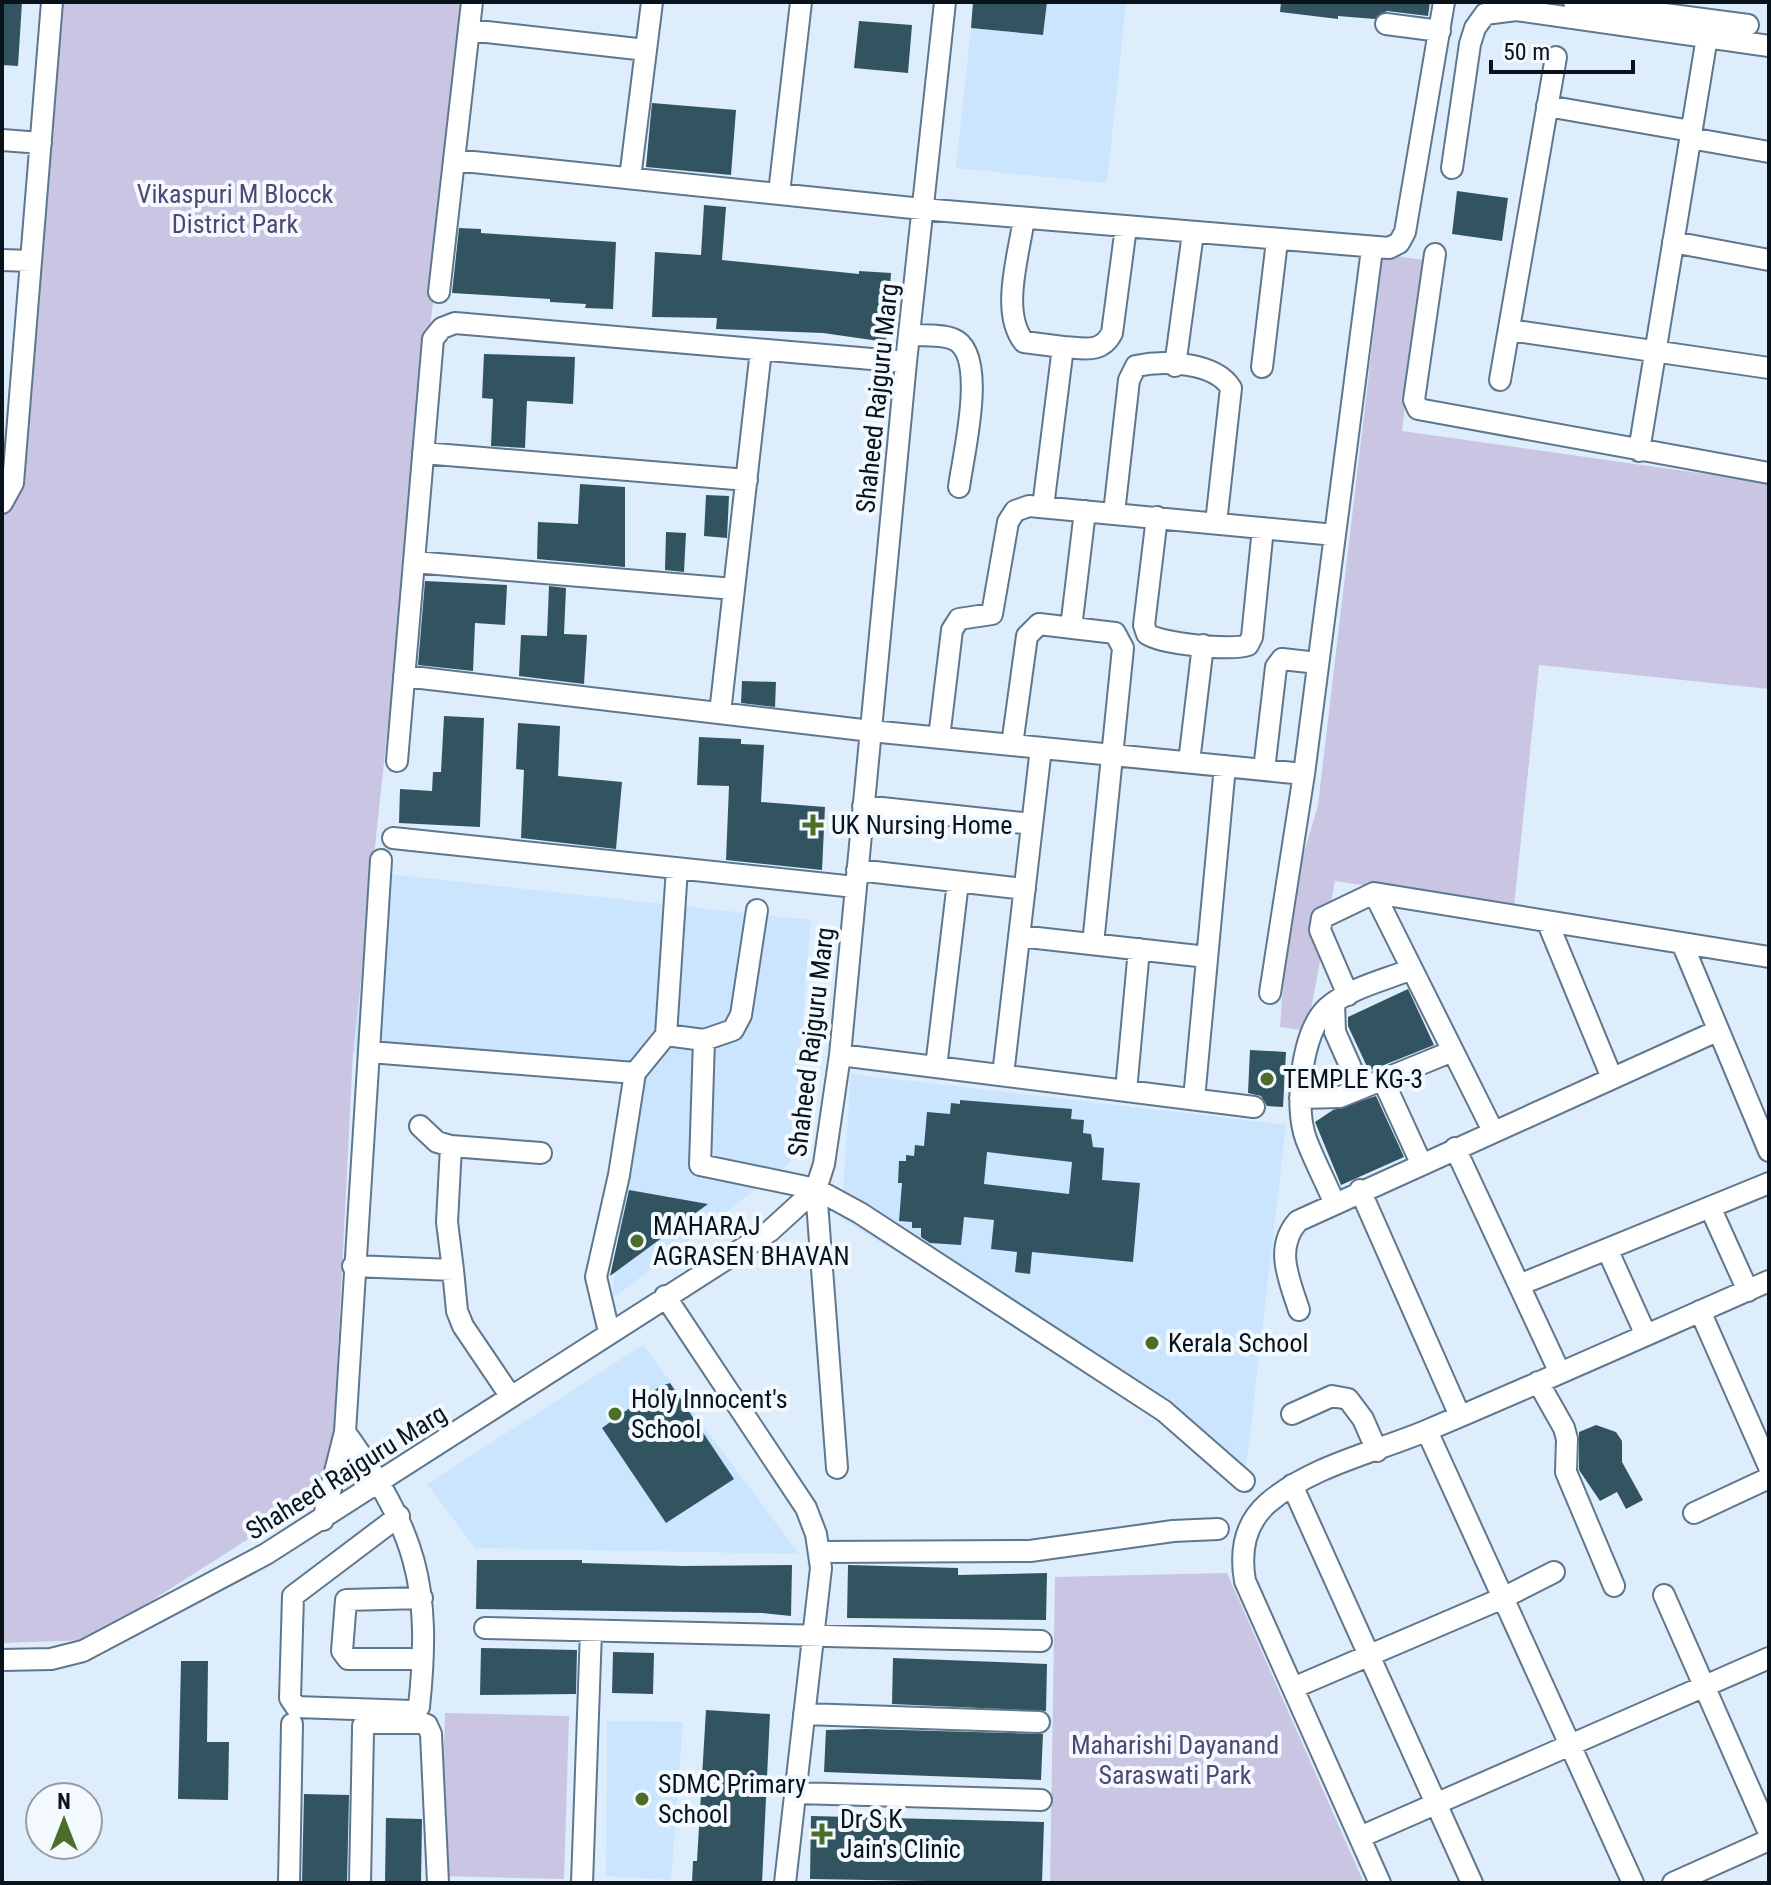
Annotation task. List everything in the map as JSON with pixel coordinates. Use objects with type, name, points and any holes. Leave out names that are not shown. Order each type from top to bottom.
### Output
[{"type":"street","points":[[2,503],[13,483],[12,378],[31,261],[52,2]]},
{"type":"street","points":[[439,292],[472,2]]},
{"type":"street","points":[[630,178],[652,2]]},
{"type":"street","points":[[779,193],[801,2]]},
{"type":"street","name":"Shaheed Rajguru Marg","points":[[2,1660],[51,1659],[90,1648],[266,1554],[770,1231],[816,1189],[824,1164],[840,1055],[906,362],[945,2]]},
{"type":"street","points":[[454,160],[922,209],[1372,249],[1399,243],[1405,232],[1444,2]]},
{"type":"street","points":[[1574,2],[1675,9],[1748,25]]},
{"type":"street","points":[[1452,168],[1470,44],[1475,28],[1485,14],[1516,10],[1769,46]]},
{"type":"street","points":[[1386,24],[1440,31]]},
{"type":"street","points":[[469,30],[646,50]]},
{"type":"street","points":[[1639,451],[1707,37]]},
{"type":"street","points":[[1500,380],[1556,57]]},
{"type":"street","points":[[1547,106],[1769,152]]},
{"type":"street","points":[[2,140],[41,143]]},
{"type":"street","points":[[1024,218],[1012,310],[1013,329],[1024,342],[1063,347],[1097,349],[1106,344],[1112,333],[1126,227]]},
{"type":"street","points":[[1175,366],[1193,233]]},
{"type":"street","points":[[1262,367],[1277,241]]},
{"type":"street","points":[[1673,242],[1769,260]]},
{"type":"street","points":[[1270,993],[1304,774],[1372,249]]},
{"type":"street","points":[[1435,254],[1414,400],[1418,409],[1769,473]]},
{"type":"street","points":[[2,260],[31,261]]},
{"type":"street","points":[[397,761],[433,339],[442,328],[455,323],[906,362]]},
{"type":"street","points":[[1509,330],[1769,368]]},
{"type":"street","points":[[909,335],[952,338],[967,349],[974,370],[959,487]]},
{"type":"street","points":[[1043,507],[1063,347]]},
{"type":"street","points":[[720,713],[761,350]]},
{"type":"street","points":[[1114,513],[1129,380],[1136,366],[1151,363],[1214,370],[1223,375],[1231,388],[1216,523]]},
{"type":"street","points":[[423,453],[747,480]]},
{"type":"street","points":[[939,738],[952,630],[959,619],[992,614],[1008,522],[1015,511],[1029,506],[1043,507],[1335,535]]},
{"type":"street","points":[[1071,628],[1085,511]]},
{"type":"street","points":[[1157,517],[1144,625],[1147,634],[1155,639],[1203,645],[1241,648],[1248,645],[1252,637],[1263,528]]},
{"type":"street","points":[[414,562],[734,589]]},
{"type":"street","points":[[1012,745],[1027,636],[1039,624],[1115,633],[1123,648],[1093,944]]},
{"type":"street","points":[[1189,762],[1203,645]]},
{"type":"street","points":[[1264,770],[1276,667],[1282,659],[1318,663]]},
{"type":"street","points":[[404,676],[871,731],[1304,774]]},
{"type":"street","points":[[1003,1075],[1041,748]]},
{"type":"street","points":[[1194,1099],[1225,766]]},
{"type":"street","points":[[863,806],[1032,824]]},
{"type":"street","points":[[393,838],[677,868],[958,882],[1025,889]]},
{"type":"street","points":[[323,1520],[345,1432],[353,1266],[381,860]]},
{"type":"street","points":[[609,1332],[596,1277],[619,1175],[635,1073],[666,1035],[677,868]]},
{"type":"street","points":[[936,1067],[958,882]]},
{"type":"street","points":[[1374,893],[1493,1131]]},
{"type":"street","points":[[1360,1088],[1335,1032],[1341,999],[1320,930],[1322,918],[1374,893],[1769,957]]},
{"type":"street","points":[[666,1035],[704,1040],[733,1030],[741,1015],[757,910]]},
{"type":"street","points":[[1547,921],[1612,1078]]},
{"type":"street","points":[[1019,936],[1207,957]]},
{"type":"street","points":[[1682,943],[1769,1151]]},
{"type":"street","points":[[1126,1091],[1139,949]]},
{"type":"street","points":[[1334,1202],[1305,1137],[1300,1098],[1304,1058],[1318,1019],[1341,999],[1412,969]]},
{"type":"street","points":[[1299,1310],[1287,1271],[1287,1233],[1298,1221],[1360,1190],[1717,1031]]},
{"type":"street","points":[[704,1040],[700,1165],[816,1189],[1000,1303],[1164,1411],[1244,1481]]},
{"type":"street","points":[[1300,1098],[1340,1097],[1453,1051]]},
{"type":"street","points":[[370,1052],[635,1073]]},
{"type":"street","points":[[840,1055],[1254,1107]]},
{"type":"street","points":[[1383,1080],[1421,1163]]},
{"type":"street","points":[[420,1126],[437,1142],[451,1146],[541,1153]]},
{"type":"street","points":[[451,1146],[447,1222],[457,1311],[463,1326],[511,1397]]},
{"type":"street","points":[[1455,1148],[1560,1373]]},
{"type":"street","points":[[1519,1285],[1769,1183]]},
{"type":"street","points":[[816,1189],[837,1468]]},
{"type":"street","points":[[1360,1190],[1460,1416]]},
{"type":"street","points":[[1710,1207],[1748,1291]]},
{"type":"street","points":[[1607,1249],[1646,1335]]},
{"type":"street","points":[[353,1266],[453,1270]]},
{"type":"street","points":[[1380,1883],[1245,1581],[1242,1560],[1247,1530],[1265,1505],[1292,1485],[1427,1431],[1769,1281]]},
{"type":"street","points":[[665,1296],[806,1508],[820,1560],[785,1883]]},
{"type":"street","points":[[1700,1311],[1769,1467]]},
{"type":"street","points":[[1538,1382],[1564,1428],[1567,1439],[1566,1472],[1614,1586]]},
{"type":"street","points":[[1292,1414],[1332,1396],[1348,1399],[1363,1419],[1377,1451]]},
{"type":"street","points":[[1427,1431],[1633,1883]]},
{"type":"street","points":[[345,1432],[381,1483],[399,1516],[412,1547],[422,1598],[419,1707],[412,1711],[296,1707],[290,1698],[293,1596],[399,1516]]},
{"type":"street","points":[[1694,1513],[1769,1478]]},
{"type":"street","points":[[1292,1485],[1472,1883]]},
{"type":"street","points":[[820,1560],[1030,1551],[1173,1531],[1218,1529]]},
{"type":"street","points":[[1293,1688],[1503,1598],[1554,1572]]},
{"type":"street","points":[[1664,1595],[1769,1833]]},
{"type":"street","points":[[421,1659],[348,1659],[342,1651],[346,1600],[422,1598]]},
{"type":"street","points":[[485,1628],[1041,1641]]},
{"type":"street","points":[[582,1883],[591,1631]]},
{"type":"street","points":[[1360,1837],[1769,1658]]},
{"type":"street","points":[[804,1714],[1039,1722]]},
{"type":"street","points":[[360,1883],[363,1726],[422,1723],[427,1725],[431,1734],[438,1883]]},
{"type":"street","points":[[289,1883],[292,1724]]},
{"type":"street","points":[[796,1793],[1041,1800]]},
{"type":"street","points":[[1673,1883],[1769,1840]]},
{"type":"shaded area","points":[[1047,2],[1126,3],[1107,183],[956,168],[971,28],[1043,35]]},
{"type":"shaded area","points":[[370,872],[811,920],[791,1162],[612,1299],[634,1075],[353,1053]]},
{"type":"shaded area","name":"Kerala School","points":[[851,1074],[1286,1125],[1246,1468],[841,1218]]},
{"type":"shaded area","name":"Holy Innocent's School","points":[[643,1345],[799,1554],[475,1548],[427,1484]]},
{"type":"shaded area","name":"SDMC Primary School","points":[[607,1721],[683,1722],[671,1880],[606,1876]]},
{"type":"green space","name":"Vikaspuri M Blocck District Park","points":[[45,2],[465,2],[353,1053],[331,1486],[90,1640],[2,1643],[2,535]]},
{"type":"green space","points":[[1383,254],[1423,260],[1402,431],[1769,483],[1769,689],[1539,665],[1514,907],[1335,881],[1307,1031],[1280,1027],[1289,904],[1318,805]]},
{"type":"green space","name":"Maharishi Dayanand Saraswati Park","points":[[1227,1573],[1364,1883],[1050,1883],[1055,1577]]},
{"type":"green space","points":[[445,1713],[569,1716],[564,1879],[440,1876]]},
{"type":"building","points":[[2,2],[22,2],[18,66],[2,65]]},
{"type":"building","points":[[973,2],[1047,2],[1043,35],[971,28]]},
{"type":"building","points":[[1281,2],[1430,2],[1428,16],[1387,11],[1375,19],[1338,16],[1338,19],[1280,12]]},
{"type":"building","points":[[859,21],[912,25],[908,73],[854,68]]},
{"type":"building","points":[[652,103],[736,110],[731,175],[646,167]]},
{"type":"building","points":[[1457,191],[1508,198],[1502,241],[1452,234]]},
{"type":"building","points":[[704,205],[726,207],[722,260],[859,274],[859,271],[891,273],[886,342],[823,333],[716,329],[717,318],[652,317],[655,252],[701,255]]},
{"type":"building","points":[[459,228],[481,229],[481,233],[616,242],[613,309],[585,308],[586,304],[550,302],[550,299],[452,293]]},
{"type":"building","points":[[484,354],[575,357],[573,404],[527,401],[525,448],[491,446],[493,399],[482,398]]},
{"type":"building","points":[[580,484],[625,487],[625,567],[537,559],[538,522],[578,524]]},
{"type":"building","points":[[706,495],[729,496],[727,538],[704,536]]},
{"type":"building","points":[[666,532],[686,533],[684,572],[665,570]]},
{"type":"building","points":[[425,581],[507,585],[505,625],[475,623],[473,671],[418,665]]},
{"type":"building","points":[[549,586],[566,588],[564,634],[587,635],[584,684],[519,676],[521,635],[547,636]]},
{"type":"building","points":[[742,681],[776,682],[775,707],[741,703]]},
{"type":"building","points":[[444,716],[484,718],[480,827],[399,823],[400,789],[432,791],[433,772],[441,772]]},
{"type":"building","points":[[518,723],[560,726],[558,776],[622,782],[616,849],[521,838],[524,770],[516,769]]},
{"type":"building","points":[[699,737],[741,739],[741,744],[764,745],[761,802],[825,807],[822,870],[726,860],[729,786],[697,785]]},
{"type":"building","points":[[1408,989],[1434,1045],[1369,1071],[1348,1026],[1348,1017]]},
{"type":"building","name":"TEMPLE KG-3","points":[[1250,1050],[1286,1052],[1283,1107],[1267,1106],[1261,1096],[1248,1093]]},
{"type":"building","points":[[1376,1096],[1404,1157],[1341,1185],[1315,1122],[1333,1110]]},
{"type":"building","points":[[960,1100],[1072,1109],[1071,1119],[1084,1120],[1083,1133],[1091,1134],[1093,1147],[1104,1148],[1102,1180],[1140,1183],[1133,1262],[1032,1252],[1030,1274],[1015,1272],[1017,1252],[991,1249],[994,1220],[964,1217],[961,1245],[930,1243],[921,1237],[921,1228],[912,1228],[912,1222],[899,1221],[902,1183],[898,1183],[899,1161],[906,1161],[906,1155],[914,1156],[915,1145],[924,1146],[927,1112],[950,1114],[951,1103],[960,1104]],"holes":[[[987,1152],[1072,1162],[1069,1194],[984,1184]]]},
{"type":"building","name":"MAHARAJ AGRASEN BHAVAN","points":[[629,1190],[708,1204],[610,1276]]},
{"type":"building","points":[[670,1383],[734,1479],[666,1523],[602,1428],[659,1387]]},
{"type":"building","points":[[1596,1425],[1616,1432],[1622,1441],[1622,1462],[1643,1500],[1626,1509],[1617,1492],[1600,1501],[1579,1470],[1579,1432]]},
{"type":"building","points":[[477,1560],[582,1560],[582,1563],[684,1566],[792,1565],[791,1616],[476,1609]]},
{"type":"building","points":[[848,1565],[958,1568],[958,1575],[1047,1573],[1046,1620],[847,1618]]},
{"type":"building","points":[[481,1648],[577,1650],[576,1694],[480,1695]]},
{"type":"building","points":[[613,1652],[654,1653],[653,1694],[612,1693]]},
{"type":"building","points":[[893,1658],[1047,1664],[1046,1711],[892,1704]]},
{"type":"building","points":[[181,1661],[208,1661],[207,1742],[229,1742],[228,1800],[178,1799]]},
{"type":"building","points":[[706,1710],[770,1714],[762,1883],[692,1883],[693,1861],[697,1861]]},
{"type":"building","points":[[826,1730],[1043,1734],[1041,1780],[824,1772]]},
{"type":"building","points":[[304,1794],[349,1795],[347,1883],[302,1883]]},
{"type":"building","points":[[811,1816],[1044,1822],[1042,1883],[810,1879]]},
{"type":"building","points":[[386,1818],[422,1819],[421,1883],[385,1883]]},
{"type":"place","name":"UK Nursing Home","points":[[813,825]]},
{"type":"place","name":"TEMPLE KG-3","points":[[1267,1079]]},
{"type":"place","name":"MAHARAJ AGRASEN BHAVAN","points":[[637,1241]]},
{"type":"place","name":"Kerala School","points":[[1152,1343]]},
{"type":"place","name":"Holy Innocent's School","points":[[615,1414]]},
{"type":"place","name":"SDMC Primary School","points":[[642,1799]]},
{"type":"place","name":"Dr S K Jain's Clinic","points":[[822,1834]]}]
